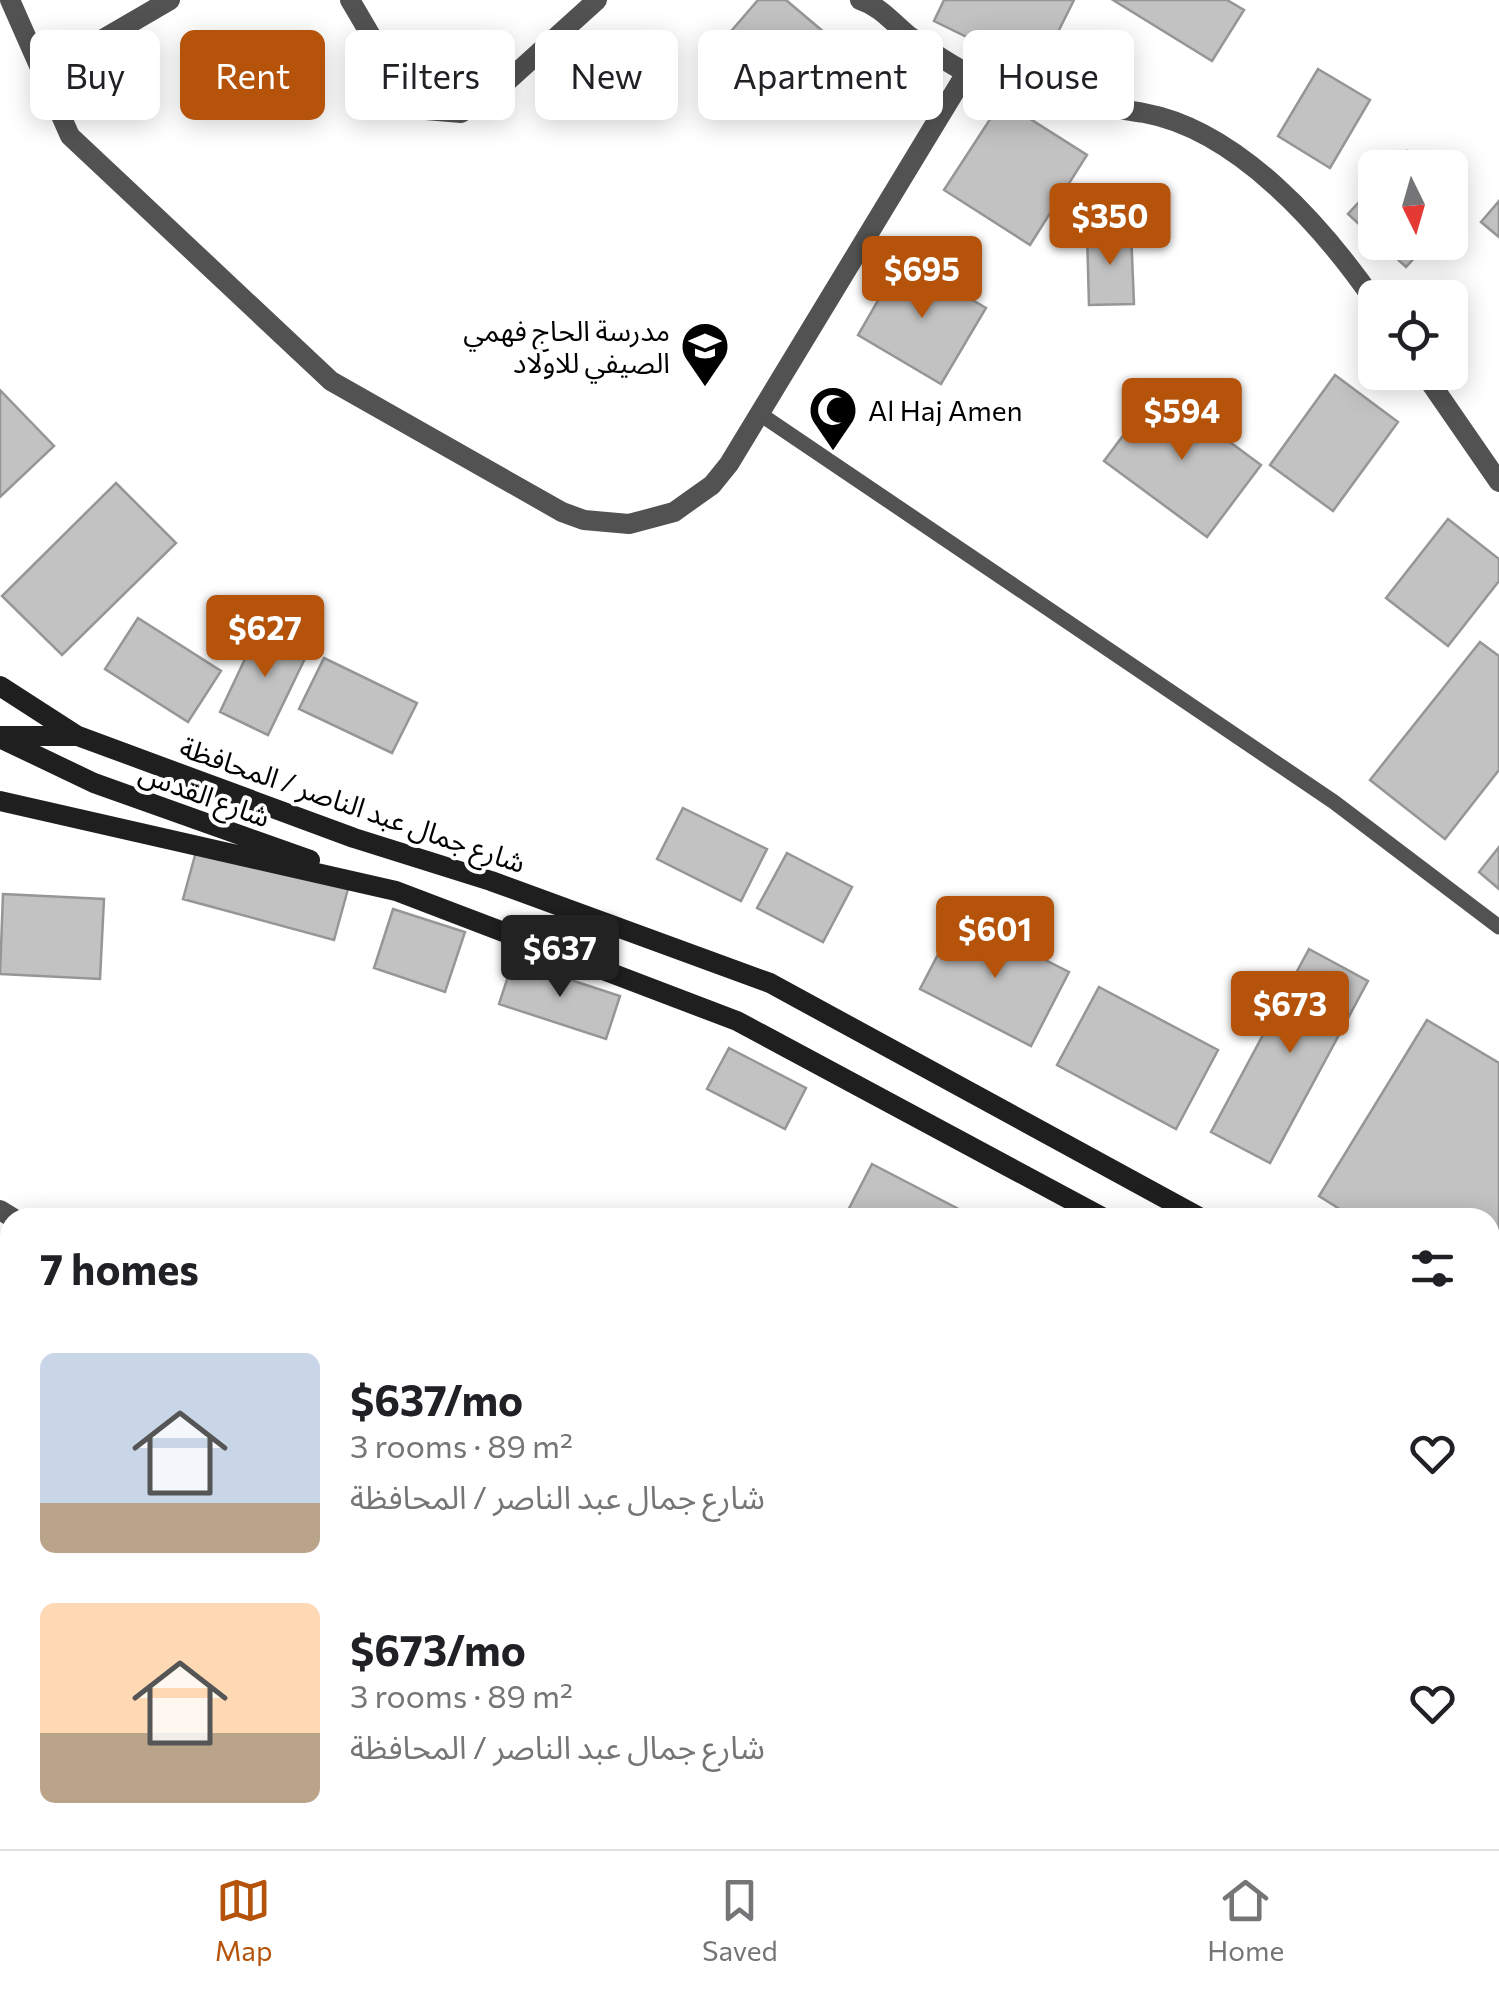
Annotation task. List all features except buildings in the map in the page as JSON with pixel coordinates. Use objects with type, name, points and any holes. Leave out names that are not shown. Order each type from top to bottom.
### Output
[{"type":"main road","points":[[0,686],[78,736]]},
{"type":"main road","name":"شارع جمال عبد الناصر / المحافظة","points":[[6,737],[78,736],[354,838],[491,881],[770,983],[1183,1208]]},
{"type":"main road","name":"شارع القدس","points":[[6,737],[94,784],[396,890]]},
{"type":"main road","points":[[0,801],[396,890],[737,1021],[1085,1208]]},
{"type":"street","points":[[10,0],[30,46]]},
{"type":"street","points":[[118,30],[170,0]]},
{"type":"street","points":[[350,0],[414,109],[461,113],[503,85],[597,0]]},
{"type":"street","points":[[860,0],[878,6],[917,42],[963,71]]},
{"type":"street","points":[[63,120],[70,136],[332,381],[562,512],[606,524],[630,524],[674,512],[712,486],[730,464],[963,78]]},
{"type":"street","points":[[1134,112],[1172,120],[1228,146],[1252,164],[1347,262],[1360,280]]},
{"type":"street","points":[[1436,390],[1499,482]]},
{"type":"lane","points":[[760,414],[1334,802],[1499,927]]},
{"type":"place","name":"مدرسة الحاج فهمي الصيفي للاولاد","points":[[705,388]]},
{"type":"place","name":"Al Haj Amen","points":[[833,452]]}]
